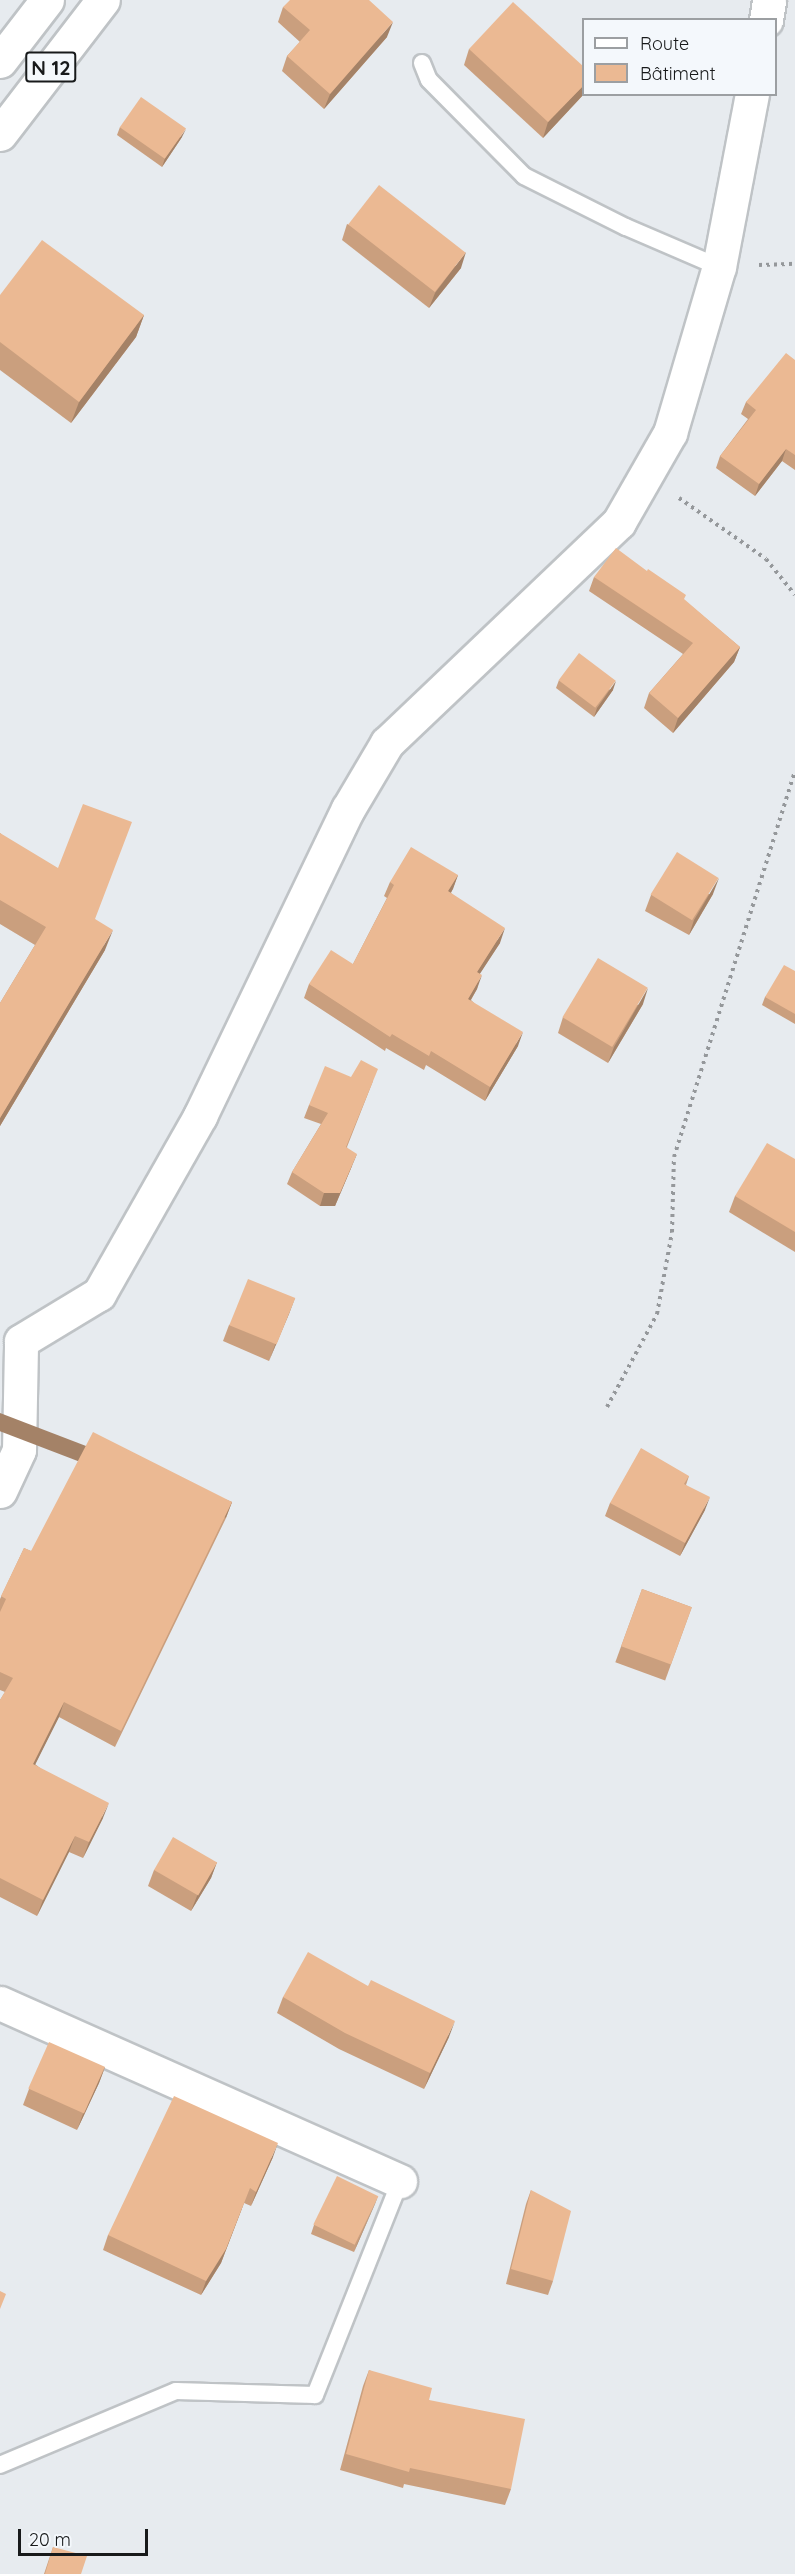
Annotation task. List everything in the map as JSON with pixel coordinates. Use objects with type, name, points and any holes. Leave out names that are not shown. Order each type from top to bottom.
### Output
[{"type":"street","name":"N 12","points":[[0,61],[47,0]]},
{"type":"street","name":"N 12","points":[[0,134],[102,0]]},
{"type":"street","points":[[766,18],[770,0]]},
{"type":"street","points":[[0,1491],[19,1450],[10,1336],[99,1294],[200,1116],[348,809],[387,743],[619,522],[670,433],[719,267],[752,96]]},
{"type":"street","points":[[0,2003],[400,2181]]},
{"type":"lane","points":[[422,63],[429,80],[524,176],[626,227],[719,267]]},
{"type":"lane","points":[[0,2465],[176,2391],[315,2396],[400,2181]]},
{"type":"path","points":[[642,483],[680,498],[766,559],[795,594]]},
{"type":"path","points":[[607,1407],[657,1314],[672,1232],[674,1157],[795,772]]},
{"type":"building","points":[[290,0],[369,0],[393,22],[330,94],[287,56],[310,30],[283,7]]},
{"type":"building","points":[[513,2],[582,65],[582,87],[548,122],[469,49]]},
{"type":"building","points":[[141,97],[186,129],[165,159],[120,127]]},
{"type":"building","points":[[379,185],[466,253],[435,292],[348,224]]},
{"type":"building","points":[[42,240],[144,315],[79,402],[0,342],[0,295]]},
{"type":"building","points":[[786,353],[795,360],[795,455],[786,449],[759,484],[720,456],[756,410],[746,402]]},
{"type":"building","points":[[616,548],[647,571],[648,569],[686,595],[684,599],[740,647],[678,718],[649,693],[693,643],[594,577]]},
{"type":"building","points":[[579,653],[616,681],[595,708],[559,680]]},
{"type":"building","points":[[83,804],[132,822],[95,919],[113,930],[0,1118],[0,1003],[46,927],[0,900],[0,833],[58,868]]},
{"type":"building","points":[[411,847],[458,875],[448,891],[505,928],[477,972],[482,975],[468,999],[523,1032],[490,1087],[431,1051],[429,1056],[392,1034],[390,1037],[309,984],[331,950],[353,964],[394,885],[390,882]]},
{"type":"building","points":[[677,852],[719,878],[692,920],[651,894]]},
{"type":"building","points":[[598,958],[648,988],[612,1047],[562,1017]]},
{"type":"building","points":[[784,965],[795,971],[795,1014],[765,997]]},
{"type":"building","points":[[361,1060],[378,1069],[346,1147],[357,1154],[340,1193],[324,1193],[292,1172],[328,1113],[309,1105],[325,1066],[351,1077]]},
{"type":"building","points":[[767,1143],[795,1159],[795,1232],[735,1196]]},
{"type":"building","points":[[248,1279],[295,1298],[277,1344],[229,1325]]},
{"type":"building","points":[[93,1432],[232,1502],[121,1731],[64,1702],[33,1764],[109,1803],[89,1842],[75,1836],[43,1900],[0,1878],[0,1700],[13,1678],[0,1672],[0,1612],[6,1599],[1,1596],[24,1548],[31,1551]]},
{"type":"building","points":[[641,1448],[689,1476],[684,1484],[710,1497],[685,1543],[610,1503]]},
{"type":"building","points":[[642,1589],[692,1607],[671,1664],[621,1646]]},
{"type":"building","points":[[173,1837],[217,1862],[198,1895],[154,1870]]},
{"type":"building","points":[[308,1952],[368,1986],[371,1980],[455,2021],[430,2073],[345,2033],[283,1997]]},
{"type":"building","points":[[49,2042],[105,2067],[84,2113],[28,2089]]},
{"type":"building","points":[[174,2096],[278,2143],[256,2192],[250,2188],[226,2249],[206,2281],[108,2235]]},
{"type":"building","points":[[337,2176],[378,2196],[355,2245],[313,2225]]},
{"type":"building","points":[[531,2190],[571,2211],[553,2281],[511,2269]]},
{"type":"building","points":[[0,2291],[6,2294],[0,2309]]},
{"type":"building","points":[[369,2370],[432,2388],[429,2400],[525,2419],[511,2489],[410,2468],[409,2472],[346,2454]]},
{"type":"building","points":[[53,2547],[87,2556],[81,2574],[45,2574]]}]
